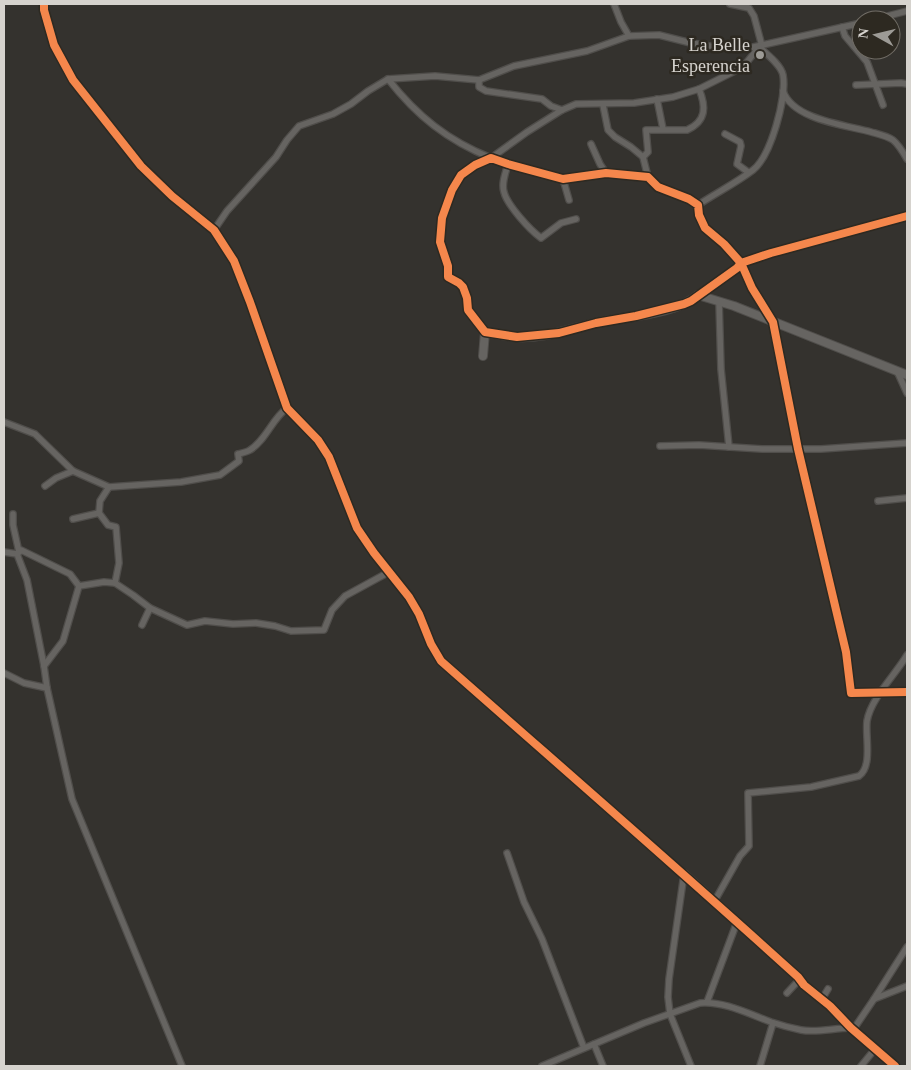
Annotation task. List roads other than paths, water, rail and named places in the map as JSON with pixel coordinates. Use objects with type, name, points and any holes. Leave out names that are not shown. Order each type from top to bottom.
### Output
[{"type":"street","points":[[44,4],[54,45],[73,80],[141,166],[172,196],[214,230],[234,261],[287,408],[318,440],[329,457],[357,528],[409,597],[441,661],[664,859],[684,874],[894,1066]]},
{"type":"street","points":[[614,4],[629,36]]},
{"type":"street","points":[[698,205],[754,170],[769,145],[779,117],[783,75],[777,63],[760,46],[754,16],[749,8],[730,4]]},
{"type":"street","points":[[214,230],[227,211],[276,157],[299,126],[333,114],[388,79],[435,76],[479,80],[514,66],[587,51],[629,36],[659,35],[721,48],[760,46],[851,25]]},
{"type":"street","points":[[842,27],[845,36],[867,62],[883,105]]},
{"type":"street","points":[[483,356],[485,332],[468,310],[467,298],[463,287],[448,277],[448,266],[440,242],[442,218],[452,190],[461,175],[475,165],[491,158],[562,110],[576,104],[603,105],[673,97],[699,89],[743,66],[760,46]]},
{"type":"street","points":[[388,79],[409,103],[445,134],[467,148],[491,158],[564,179],[606,173],[648,177]]},
{"type":"street","points":[[479,80],[479,87],[486,91],[542,98],[551,106],[562,110]]},
{"type":"street","points":[[856,85],[907,84]]},
{"type":"street","points":[[643,157],[648,152],[646,130],[687,130],[693,127],[704,112],[704,104],[699,89]]},
{"type":"street","points":[[783,90],[786,99],[791,105],[824,122],[850,126],[893,140],[907,159]]},
{"type":"street","points":[[657,99],[663,129]]},
{"type":"street","points":[[603,105],[608,130],[643,157],[648,177],[658,187],[689,199],[698,205]]},
{"type":"street","points":[[725,134],[740,142],[741,146],[737,164],[748,172]]},
{"type":"street","points":[[591,144],[606,173]]},
{"type":"street","points":[[508,164],[503,184],[504,192],[518,215],[541,238],[560,223],[576,219]]},
{"type":"street","points":[[564,179],[569,200]]},
{"type":"street","points":[[698,205],[699,215],[705,228],[724,244],[741,263],[752,288],[773,322],[798,449],[846,652],[851,693],[907,692]]},
{"type":"street","points":[[485,332],[516,337],[559,333],[596,323],[673,307],[691,301],[737,268],[741,263],[907,216]]},
{"type":"street","points":[[698,295],[719,301],[907,375]]},
{"type":"street","points":[[719,301],[721,369],[729,447]]},
{"type":"street","points":[[897,371],[907,393]]},
{"type":"street","points":[[4,422],[35,434],[73,471],[109,486],[181,482],[220,475],[239,461],[238,454],[250,451],[264,437],[281,413],[287,408]]},
{"type":"street","points":[[660,446],[699,445],[821,449],[907,443]]},
{"type":"street","points":[[45,486],[56,478],[73,471]]},
{"type":"street","points":[[109,486],[100,501],[99,513],[108,525],[116,527],[119,562],[115,583]]},
{"type":"street","points":[[878,501],[907,498]]},
{"type":"street","points":[[74,519],[99,513]]},
{"type":"street","points":[[13,514],[18,553],[27,580],[47,688],[72,799],[182,1066]]},
{"type":"street","points":[[4,552],[18,553],[20,550],[35,556],[70,574],[79,586]]},
{"type":"street","points":[[79,586],[104,582],[115,583],[150,608],[187,625],[205,620],[233,624],[256,623],[291,631],[324,630],[332,610],[344,596],[389,572]]},
{"type":"street","points":[[44,666],[63,641],[79,586]]},
{"type":"street","points":[[142,625],[150,608]]},
{"type":"street","points":[[714,902],[740,856],[749,846],[748,793],[811,787],[859,776],[864,772],[866,765],[867,719],[885,684],[907,655]]},
{"type":"street","points":[[4,673],[24,683],[47,688]]},
{"type":"street","points":[[507,853],[524,902],[542,939],[584,1048]]},
{"type":"street","points":[[684,874],[668,997],[670,1014],[691,1066]]},
{"type":"street","points":[[707,1002],[737,922]]},
{"type":"street","points":[[852,1029],[874,999],[907,947]]},
{"type":"street","points":[[788,993],[800,979]]},
{"type":"street","points":[[874,999],[907,986]]},
{"type":"street","points":[[822,999],[828,989]]},
{"type":"street","points":[[542,1066],[644,1022],[707,1002],[745,1012],[772,1023],[802,1030],[852,1029]]},
{"type":"street","points":[[760,1066],[772,1023]]},
{"type":"street","points":[[594,1044],[603,1066]]},
{"type":"street","points":[[861,1066],[875,1049]]},
{"type":"place","name":"La Belle Esperencia","points":[[760,55]]}]
